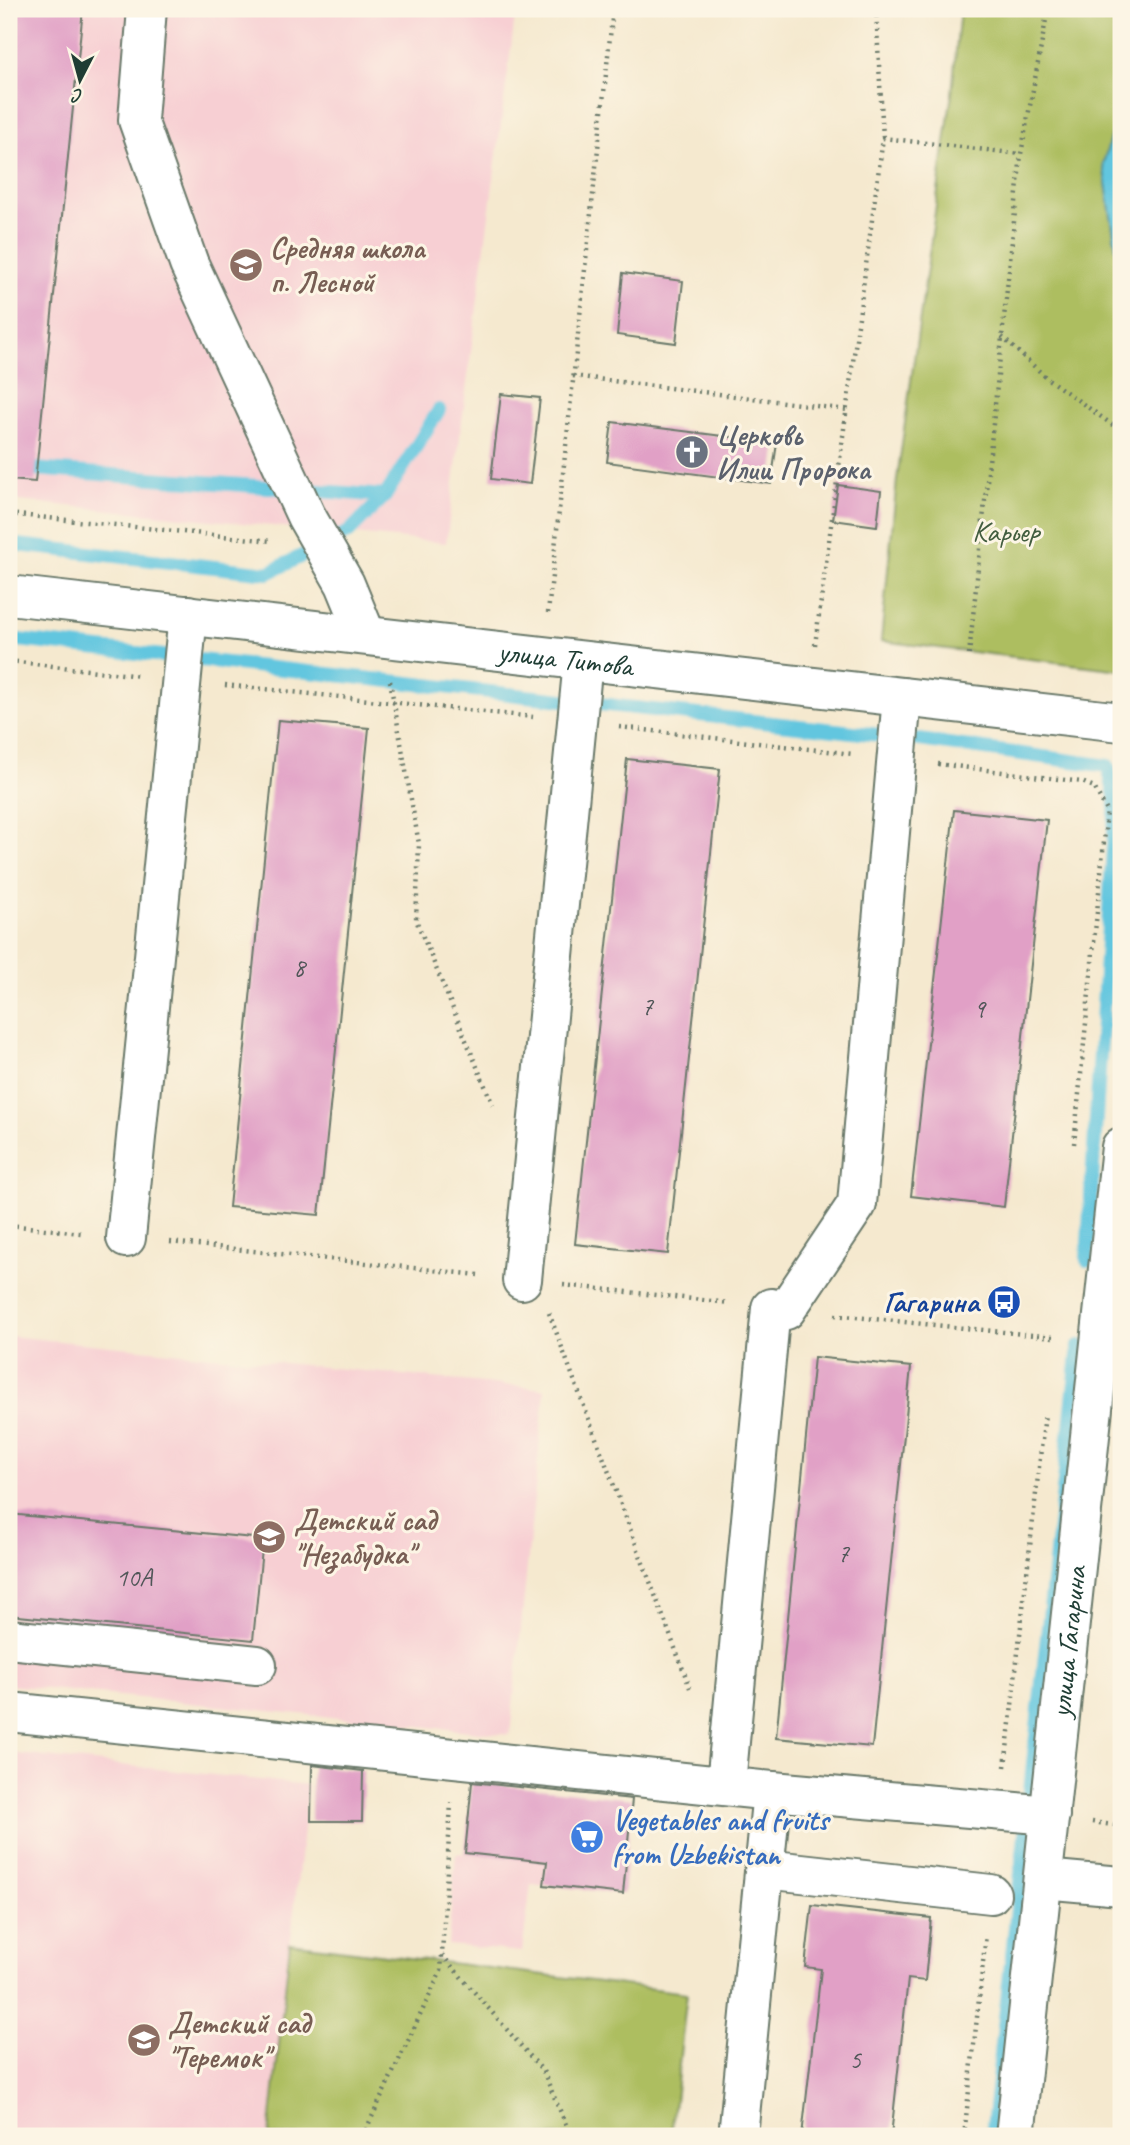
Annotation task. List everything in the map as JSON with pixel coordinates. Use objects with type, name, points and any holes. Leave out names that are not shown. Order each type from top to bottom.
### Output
[{"type":"street","points":[[147,9],[138,120],[189,264],[310,520],[345,584],[366,635]]},
{"type":"street","name":"улица Титова","points":[[9,595],[1121,722]]},
{"type":"street","points":[[126,1238],[188,615]]},
{"type":"street","points":[[522,1280],[583,661]]},
{"type":"street","points":[[726,1784],[779,1309],[857,1204],[902,696]]},
{"type":"street","name":"улица Гагарина","points":[[1015,2136],[1050,1815],[1113,1307],[1121,1147]]},
{"type":"street","points":[[9,1639],[257,1665]]},
{"type":"street","points":[[9,1712],[726,1784],[772,1791],[1050,1815]]},
{"type":"street","points":[[738,2136],[772,1791]]},
{"type":"street","points":[[765,1869],[991,1894]]},
{"type":"street","points":[[1043,1878],[1121,1886]]},
{"type":"path","points":[[548,613],[612,9]]},
{"type":"path","points":[[814,648],[883,138],[876,9]]},
{"type":"path","points":[[969,655],[1021,154],[1048,9]]},
{"type":"path","points":[[883,138],[1021,154]]},
{"type":"path","points":[[1002,337],[1048,379],[1121,431]]},
{"type":"path","points":[[573,376],[848,410]]},
{"type":"path","points":[[9,514],[310,520]]},
{"type":"path","points":[[390,688],[395,703],[419,844],[416,920],[494,1108]]},
{"type":"path","points":[[547,1308],[692,1694]]},
{"type":"path","points":[[363,2136],[440,1971],[454,1756]]},
{"type":"path","points":[[441,1955],[543,2071],[571,2136]]},
{"type":"shaded area","name":"Средняя школа п. Лесной","points":[[9,9],[516,9],[446,543],[9,500]]},
{"type":"shaded area","name":"Детский сад \"Незабудка\"","points":[[9,1336],[545,1389],[510,1735],[9,1685]]},
{"type":"shaded area","name":"Детский сад \"Теремок\"","points":[[9,1753],[308,1785],[269,2136],[9,2136]]},
{"type":"shaded area","points":[[495,1830],[550,1835],[544,1885],[531,1885],[522,1952],[448,1945],[456,1853],[492,1856]]},
{"type":"green space","name":"Карьер","points":[[960,9],[1121,9],[1121,670],[881,641],[897,479],[952,93]]},
{"type":"green space","points":[[290,1943],[687,1993],[671,2136],[269,2136]]},
{"type":"water","points":[[1121,98],[1121,262],[1116,249],[1103,164]]},
{"type":"building","points":[[9,9],[83,9],[35,482],[9,480]]},
{"type":"building","points":[[623,273],[683,281],[676,343],[617,335]]},
{"type":"building","points":[[501,394],[540,398],[530,484],[491,479]]},
{"type":"building","name":"Церковь Илии Пророка","points":[[612,422],[777,443],[771,484],[607,462]]},
{"type":"building","points":[[838,485],[881,491],[877,526],[833,520]]},
{"type":"building","points":[[278,720],[369,728],[319,1215],[229,1207]]},
{"type":"building","points":[[627,759],[720,769],[668,1254],[575,1244]]},
{"type":"building","points":[[954,810],[1047,820],[1004,1207],[911,1196]]},
{"type":"building","points":[[814,1357],[911,1367],[872,1747],[776,1738]]},
{"type":"building","points":[[9,1514],[263,1539],[253,1640],[9,1615]]},
{"type":"building","points":[[312,1765],[363,1771],[362,1821],[311,1821]]},
{"type":"building","points":[[472,1782],[632,1799],[623,1894],[544,1885],[547,1862],[465,1853]]},
{"type":"building","points":[[812,1905],[931,1918],[925,1981],[908,1979],[891,2136],[802,2136],[821,1969],[805,1967]]},
{"type":"waterway","points":[[9,544],[268,573],[349,532],[385,496],[439,410]]},
{"type":"waterway","points":[[9,467],[385,496]]},
{"type":"waterway","points":[[9,639],[898,737],[1108,766],[1116,801],[1087,1260]]},
{"type":"waterway","points":[[992,2136],[1079,1346]]},
{"type":"place","name":"Средняя школа п. Лесной","points":[[246,265]]},
{"type":"place","name":"Церковь Илии Пророка","points":[[692,452]]},
{"type":"place","name":"Гагарина","points":[[1004,1302]]},
{"type":"place","name":"Детский сад \"Незабудка\"","points":[[269,1537]]},
{"type":"place","name":"Vegetables and fruits from Uzbekistan","points":[[587,1837]]},
{"type":"place","name":"Детский сад \"Теремок\"","points":[[144,2040]]}]
